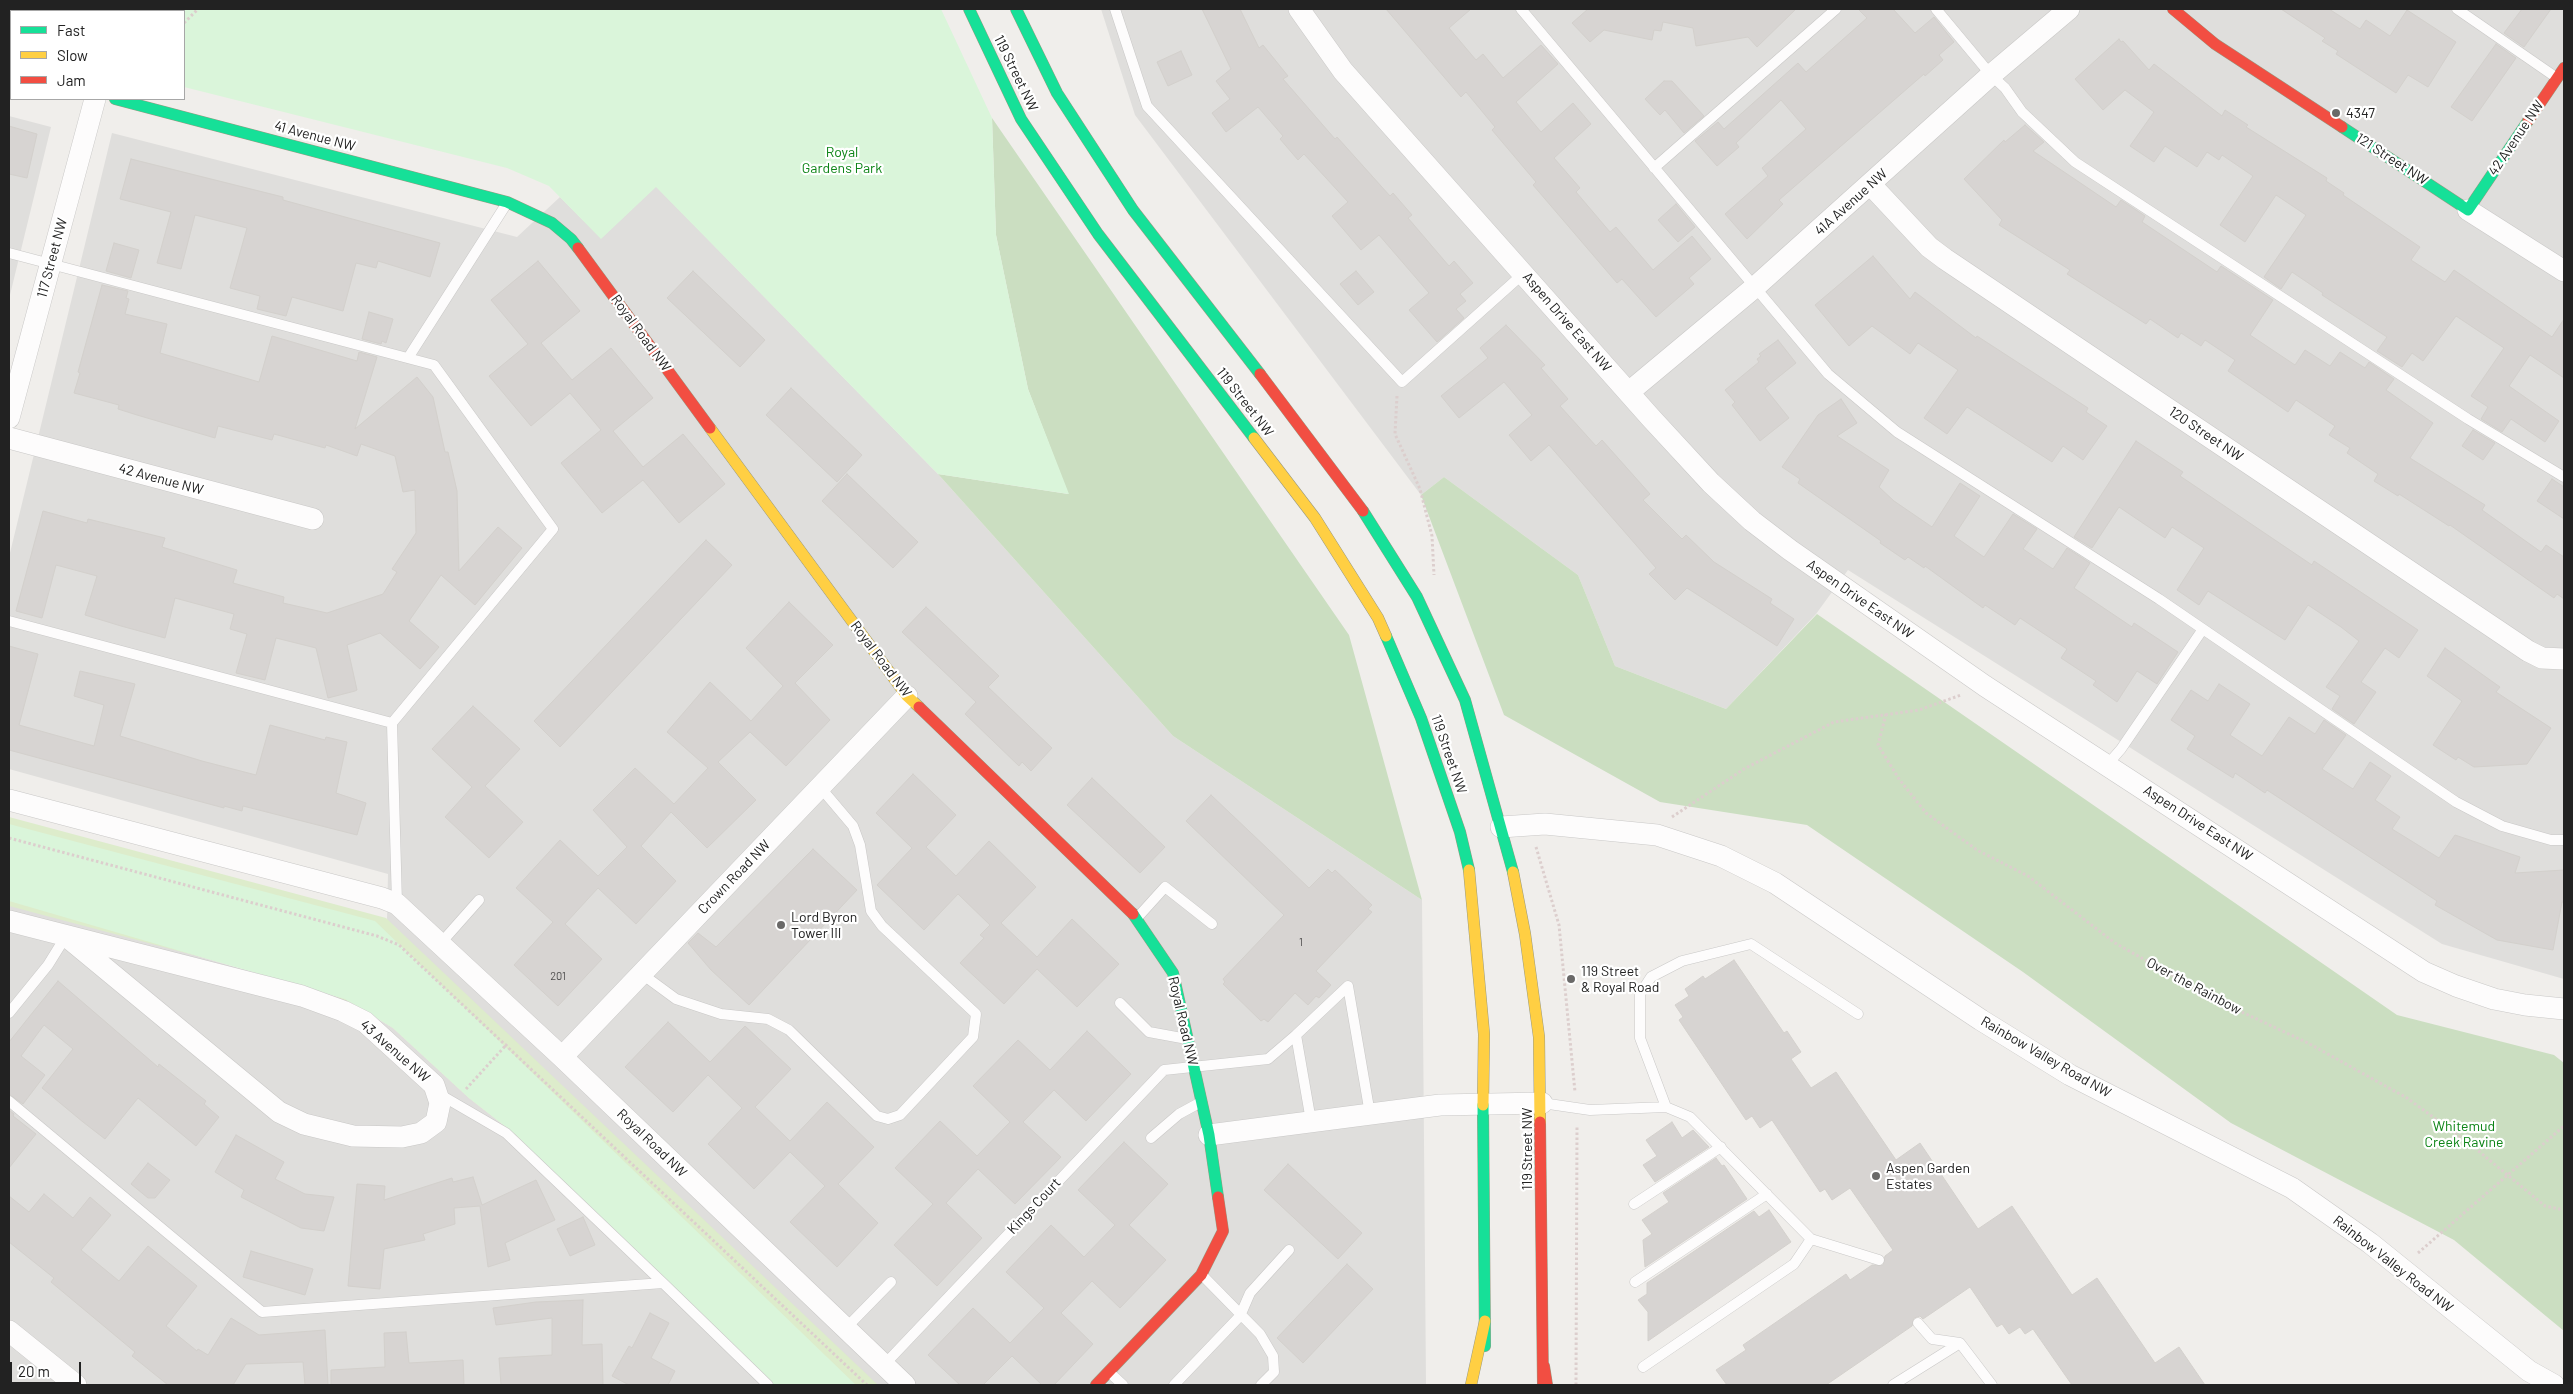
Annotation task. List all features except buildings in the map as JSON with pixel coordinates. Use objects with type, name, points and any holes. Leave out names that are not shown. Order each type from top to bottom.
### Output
[{"type":"main road","name":"119 Street NW","points":[[970,9],[975,25],[1021,119],[1098,234],[1315,518],[1378,618],[1421,718],[1460,832],[1468,864],[1476,935],[1484,1034],[1485,1376]]},
{"type":"main road","name":"119 Street NW","points":[[1016,9],[1057,94],[1133,210],[1354,497],[1417,598],[1465,700],[1496,828],[1526,934],[1539,1037],[1542,1103],[1543,1385]]},
{"type":"main road","name":"121 Street NW","points":[[2173,9],[2216,44],[2468,210]]},
{"type":"main road","name":"42 Avenue NW","points":[[2468,210],[2561,80],[2564,68]]},
{"type":"main road","name":"41 Avenue NW","points":[[119,100],[507,202]]},
{"type":"main road","name":"Royal Road NW","points":[[507,202],[552,223],[571,239],[907,696],[1131,911],[1173,973],[1209,1135],[1222,1231],[1201,1275],[1096,1385]]},
{"type":"main road","points":[[1460,832],[1473,830]]},
{"type":"main road","points":[[1471,1385],[1485,1321]]},
{"type":"main road","points":[[1544,1366],[1547,1385]]},
{"type":"street","name":"Aspen Drive East NW","points":[[1299,9],[1343,71],[1711,483],[1752,521],[1790,550],[1985,686],[2108,764],[2424,972],[2456,986],[2494,999],[2562,1009]]},
{"type":"street","name":"41A Avenue NW","points":[[1629,392],[1755,287],[1871,185],[1991,75],[2069,9]]},
{"type":"street","name":"117 Street NW","points":[[9,418],[95,100]]},
{"type":"street","name":"120 Street NW","points":[[1871,185],[1929,247],[1945,259],[2528,651],[2542,658],[2561,660]]},
{"type":"street","name":"121 Street NW","points":[[2468,210],[2564,271]]},
{"type":"street","name":"42 Avenue NW","points":[[9,438],[313,519]]},
{"type":"street","name":"Crown Road NW","points":[[562,1057],[907,696]]},
{"type":"street","points":[[9,800],[382,898],[397,904]]},
{"type":"street","name":"Rainbow Valley Road NW","points":[[1496,828],[1546,824],[1657,835],[1722,856],[1775,884],[1982,1020],[2070,1075],[2292,1188],[2370,1243],[2529,1371],[2554,1385]]},
{"type":"street","name":"Royal Road NW","points":[[397,904],[562,1057],[905,1385]]},
{"type":"street","name":"43 Avenue NW","points":[[9,922],[66,936],[302,996],[343,1010],[365,1022],[381,1035],[434,1085],[440,1103],[436,1122],[421,1133],[402,1137],[352,1136],[304,1124],[279,1112],[66,936]]},
{"type":"street","points":[[1209,1135],[1440,1105],[1542,1103]]},
{"type":"street","points":[[9,1331],[76,1385]]},
{"type":"lane","points":[[1115,9],[1147,106],[1402,382],[1524,273]]},
{"type":"lane","points":[[1521,9],[1828,374],[1897,432],[2203,629],[2456,802],[2502,826],[2551,840],[2564,840]]},
{"type":"lane","points":[[1654,168],[1836,9]]},
{"type":"lane","points":[[1936,9],[1991,75],[2005,88],[2022,112],[2075,162],[2468,419],[2564,478]]},
{"type":"lane","points":[[2458,9],[2561,80]]},
{"type":"lane","points":[[408,358],[507,202]]},
{"type":"lane","points":[[9,253],[434,365],[553,529],[392,723],[397,904]]},
{"type":"lane","points":[[9,621],[392,723]]},
{"type":"lane","points":[[2108,764],[2203,629]]},
{"type":"lane","points":[[642,974],[676,999],[721,1014],[768,1019],[789,1030],[877,1116],[888,1119],[900,1115],[973,1037],[976,1014],[882,926],[872,911],[860,845],[853,826],[820,787]]},
{"type":"lane","points":[[1136,919],[1166,887],[1212,924]]},
{"type":"lane","points":[[440,944],[479,900]]},
{"type":"lane","points":[[9,1013],[48,964],[66,936]]},
{"type":"lane","points":[[1666,1107],[1640,1038],[1640,994],[1651,977],[1682,961],[1752,944],[1858,1014]]},
{"type":"lane","name":"Kings Court","points":[[884,1365],[1164,1070],[1194,1065],[1268,1058],[1296,1035],[1348,986],[1370,1114]]},
{"type":"lane","points":[[1120,1003],[1149,1032],[1188,1039]]},
{"type":"lane","points":[[1296,1035],[1311,1122]]},
{"type":"lane","points":[[438,1094],[506,1132],[768,1385]]},
{"type":"lane","points":[[9,1101],[262,1312],[663,1283]]},
{"type":"lane","points":[[1151,1138],[1179,1114],[1202,1101]]},
{"type":"lane","points":[[1542,1103],[1590,1110],[1666,1107],[1690,1117],[1811,1239],[1879,1260]]},
{"type":"lane","points":[[1634,1204],[1721,1148]]},
{"type":"lane","points":[[1635,1282],[1767,1194]]},
{"type":"lane","points":[[1643,1367],[1794,1264],[1811,1239]]},
{"type":"lane","points":[[1174,1385],[1240,1316],[1250,1293],[1289,1250]]},
{"type":"lane","points":[[1201,1275],[1260,1334],[1273,1356],[1274,1372],[1261,1385]]},
{"type":"lane","points":[[846,1328],[891,1282]]},
{"type":"lane","points":[[1918,1322],[1932,1340],[1960,1343],[1992,1385]]},
{"type":"lane","points":[[1893,1385],[1960,1343]]},
{"type":"lane","points":[[1108,1371],[1123,1385]]},
{"type":"path","points":[[185,21],[198,9]]},
{"type":"path","points":[[1402,382],[1395,403],[1395,434],[1420,489],[1432,536],[1434,578]]},
{"type":"path","points":[[1671,817],[1744,769],[1810,732],[1834,722],[1919,710],[1985,686]]},
{"type":"path","name":"Over the Rainbow","points":[[1886,714],[1878,745],[1899,779],[1926,814],[1977,850],[2028,876],[2114,943],[2214,999],[2308,1043],[2407,1098],[2470,1144],[2545,1206],[2564,1210]]},
{"type":"path","points":[[9,838],[377,936],[399,945],[413,956],[866,1385]]},
{"type":"path","points":[[466,1089],[506,1044]]},
{"type":"path","points":[[2415,1256],[2564,1126]]},
{"type":"shaded area","points":[[9,9],[80,9],[10,10],[9,47]]},
{"type":"shaded area","points":[[1101,9],[2564,9],[2564,979],[2442,944],[1848,570],[1816,614],[1726,709],[1615,666],[1578,575],[1444,477],[1421,495],[1135,115]]},
{"type":"shaded area","points":[[9,116],[51,127],[9,299]]},
{"type":"shaded area","points":[[112,133],[517,237],[560,197],[601,238],[656,186],[938,474],[1173,736],[1422,900],[1426,1385],[860,1385],[387,920],[388,874],[9,769],[9,557]]},
{"type":"shaded area","points":[[9,901],[345,999],[393,1028],[469,1098],[515,1134],[663,1283],[771,1385],[9,1385]]},
{"type":"green space","name":"Royal Gardens Park","points":[[941,9],[992,118],[996,235],[1028,389],[1069,494],[938,474],[656,187],[601,239],[549,186],[507,168],[185,87],[185,10],[140,10]]},
{"type":"green space","points":[[992,118],[1349,635],[1422,900],[1173,736],[938,474],[1068,494],[1028,389],[996,235]]},
{"type":"green space","name":"Whitemud Creek Ravine","points":[[1444,477],[1578,575],[1615,666],[1726,709],[1817,614],[2397,1015],[2554,1055],[2564,1063],[2564,1331],[2454,1240],[2231,1123],[2023,972],[1807,825],[1660,802],[1504,715],[1421,495]]},
{"type":"green space","points":[[9,817],[386,918],[878,1385],[784,1385],[515,1134],[469,1098],[393,1028],[356,1005],[314,987],[9,906]]},
{"type":"green space","points":[[9,824],[375,921],[856,1385],[771,1385],[663,1283],[515,1134],[469,1098],[393,1028],[345,999],[9,901]]},
{"type":"traffic: fast","points":[[969,9],[1021,119],[1098,234],[1254,438]]},
{"type":"traffic: fast","points":[[1016,9],[1057,93],[1133,210],[1260,374]]},
{"type":"traffic: fast","points":[[119,100],[507,202],[552,223],[571,239],[578,248]]},
{"type":"traffic: fast","points":[[2342,127],[2468,210],[2528,121]]},
{"type":"traffic: fast","points":[[1363,511],[1417,597],[1465,700],[1513,872]]},
{"type":"traffic: fast","points":[[1386,636],[1421,718],[1460,832],[1469,870]]},
{"type":"traffic: fast","points":[[1133,914],[1173,973],[1209,1135],[1218,1197]]},
{"type":"traffic: fast","points":[[1483,1105],[1485,1346]]},
{"type":"traffic: slow","points":[[710,428],[907,696],[919,707]]},
{"type":"traffic: slow","points":[[1254,438],[1315,518],[1378,618],[1386,636]]},
{"type":"traffic: slow","points":[[1469,870],[1484,1034],[1483,1105]]},
{"type":"traffic: slow","points":[[1513,872],[1525,934],[1539,1037],[1540,1122]]},
{"type":"traffic: slow","points":[[1471,1385],[1485,1321]]},
{"type":"traffic: jam","points":[[2173,9],[2215,44],[2342,127]]},
{"type":"traffic: jam","points":[[2528,121],[2564,68]]},
{"type":"traffic: jam","points":[[578,248],[710,428]]},
{"type":"traffic: jam","points":[[1260,374],[1363,511]]},
{"type":"traffic: jam","points":[[919,707],[1133,914]]},
{"type":"traffic: jam","points":[[1540,1122],[1543,1385]]},
{"type":"traffic: jam","points":[[1096,1385],[1201,1275],[1223,1231],[1218,1197]]},
{"type":"traffic: jam","points":[[1544,1366],[1547,1385]]},
{"type":"place","name":"4347","points":[[2336,113]]},
{"type":"place","name":"Lord Byron Tower III","points":[[781,925]]},
{"type":"place","name":"119 Street & Royal Road","points":[[1571,979]]},
{"type":"place","name":"Aspen Garden Estates","points":[[1876,1176]]}]
